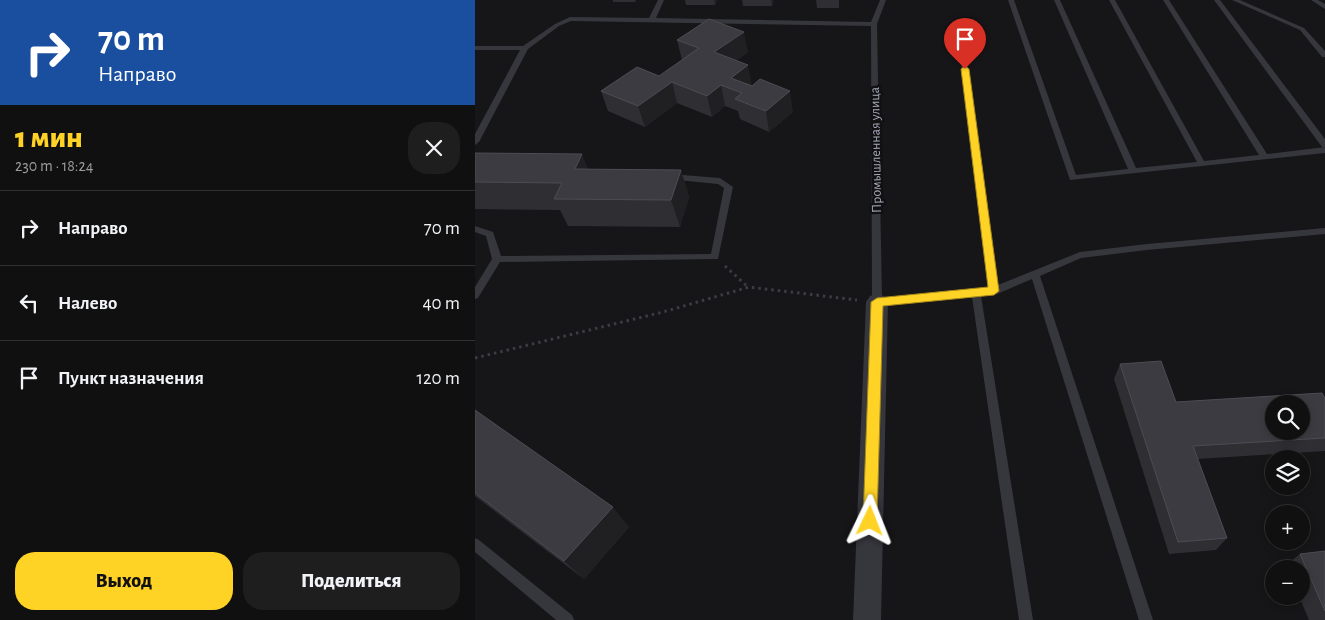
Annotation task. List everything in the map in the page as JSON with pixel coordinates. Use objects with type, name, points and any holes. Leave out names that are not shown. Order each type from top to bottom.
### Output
[{"type":"street","points":[[867,620],[877,302]]},
{"type":"lane","points":[[652,20],[661,0]]},
{"type":"lane","name":"Промышленная улица","points":[[877,302],[874,24],[883,0]]},
{"type":"lane","points":[[1011,0],[1073,178],[1325,150]]},
{"type":"lane","points":[[1057,0],[1133,171]]},
{"type":"lane","points":[[1111,0],[1202,164]]},
{"type":"lane","points":[[1166,0],[1265,157]]},
{"type":"lane","points":[[1217,0],[1325,145]]},
{"type":"lane","points":[[1235,0],[1302,29],[1325,55]]},
{"type":"lane","points":[[1314,0],[1325,7]]},
{"type":"lane","points":[[475,142],[525,48],[557,25],[570,19],[874,24]]},
{"type":"lane","points":[[960,32],[994,291]]},
{"type":"lane","points":[[475,48],[525,48]]},
{"type":"lane","points":[[497,259],[715,257],[729,188],[720,181],[661,176]]},
{"type":"lane","points":[[475,229],[490,234],[497,259],[475,295]]},
{"type":"lane","points":[[877,302],[994,291],[1079,255],[1325,231]]},
{"type":"lane","points":[[1035,274],[1146,620]]},
{"type":"lane","points":[[976,292],[1026,620]]},
{"type":"lane","points":[[475,544],[567,620]]},
{"type":"path","points":[[715,257],[749,287]]},
{"type":"path","points":[[475,358],[663,312],[749,287],[877,302]]},
{"type":"building","points":[[709,19],[744,32],[714,52],[748,65],[731,78],[752,86],[760,79],[790,91],[766,111],[735,99],[742,93],[721,85],[707,96],[672,82],[638,106],[601,91],[637,67],[659,76],[699,48],[677,40]]},
{"type":"building","points":[[475,153],[582,154],[575,169],[681,170],[671,200],[554,199],[562,183],[475,182]]},
{"type":"building","points":[[1161,361],[1176,402],[1265,397],[1265,440],[1292,440],[1193,446],[1227,538],[1178,542],[1120,364]]},
{"type":"building","points":[[1322,393],[1325,398],[1325,438],[1310,439],[1310,395],[1290,395]]},
{"type":"building","points":[[475,410],[613,507],[564,561],[475,493]]},
{"type":"building","points":[[1325,551],[1325,611],[1310,577],[1310,560],[1303,560],[1300,554]]},
{"type":"route","points":[[870,521],[877,302],[994,291],[965,69]]}]
